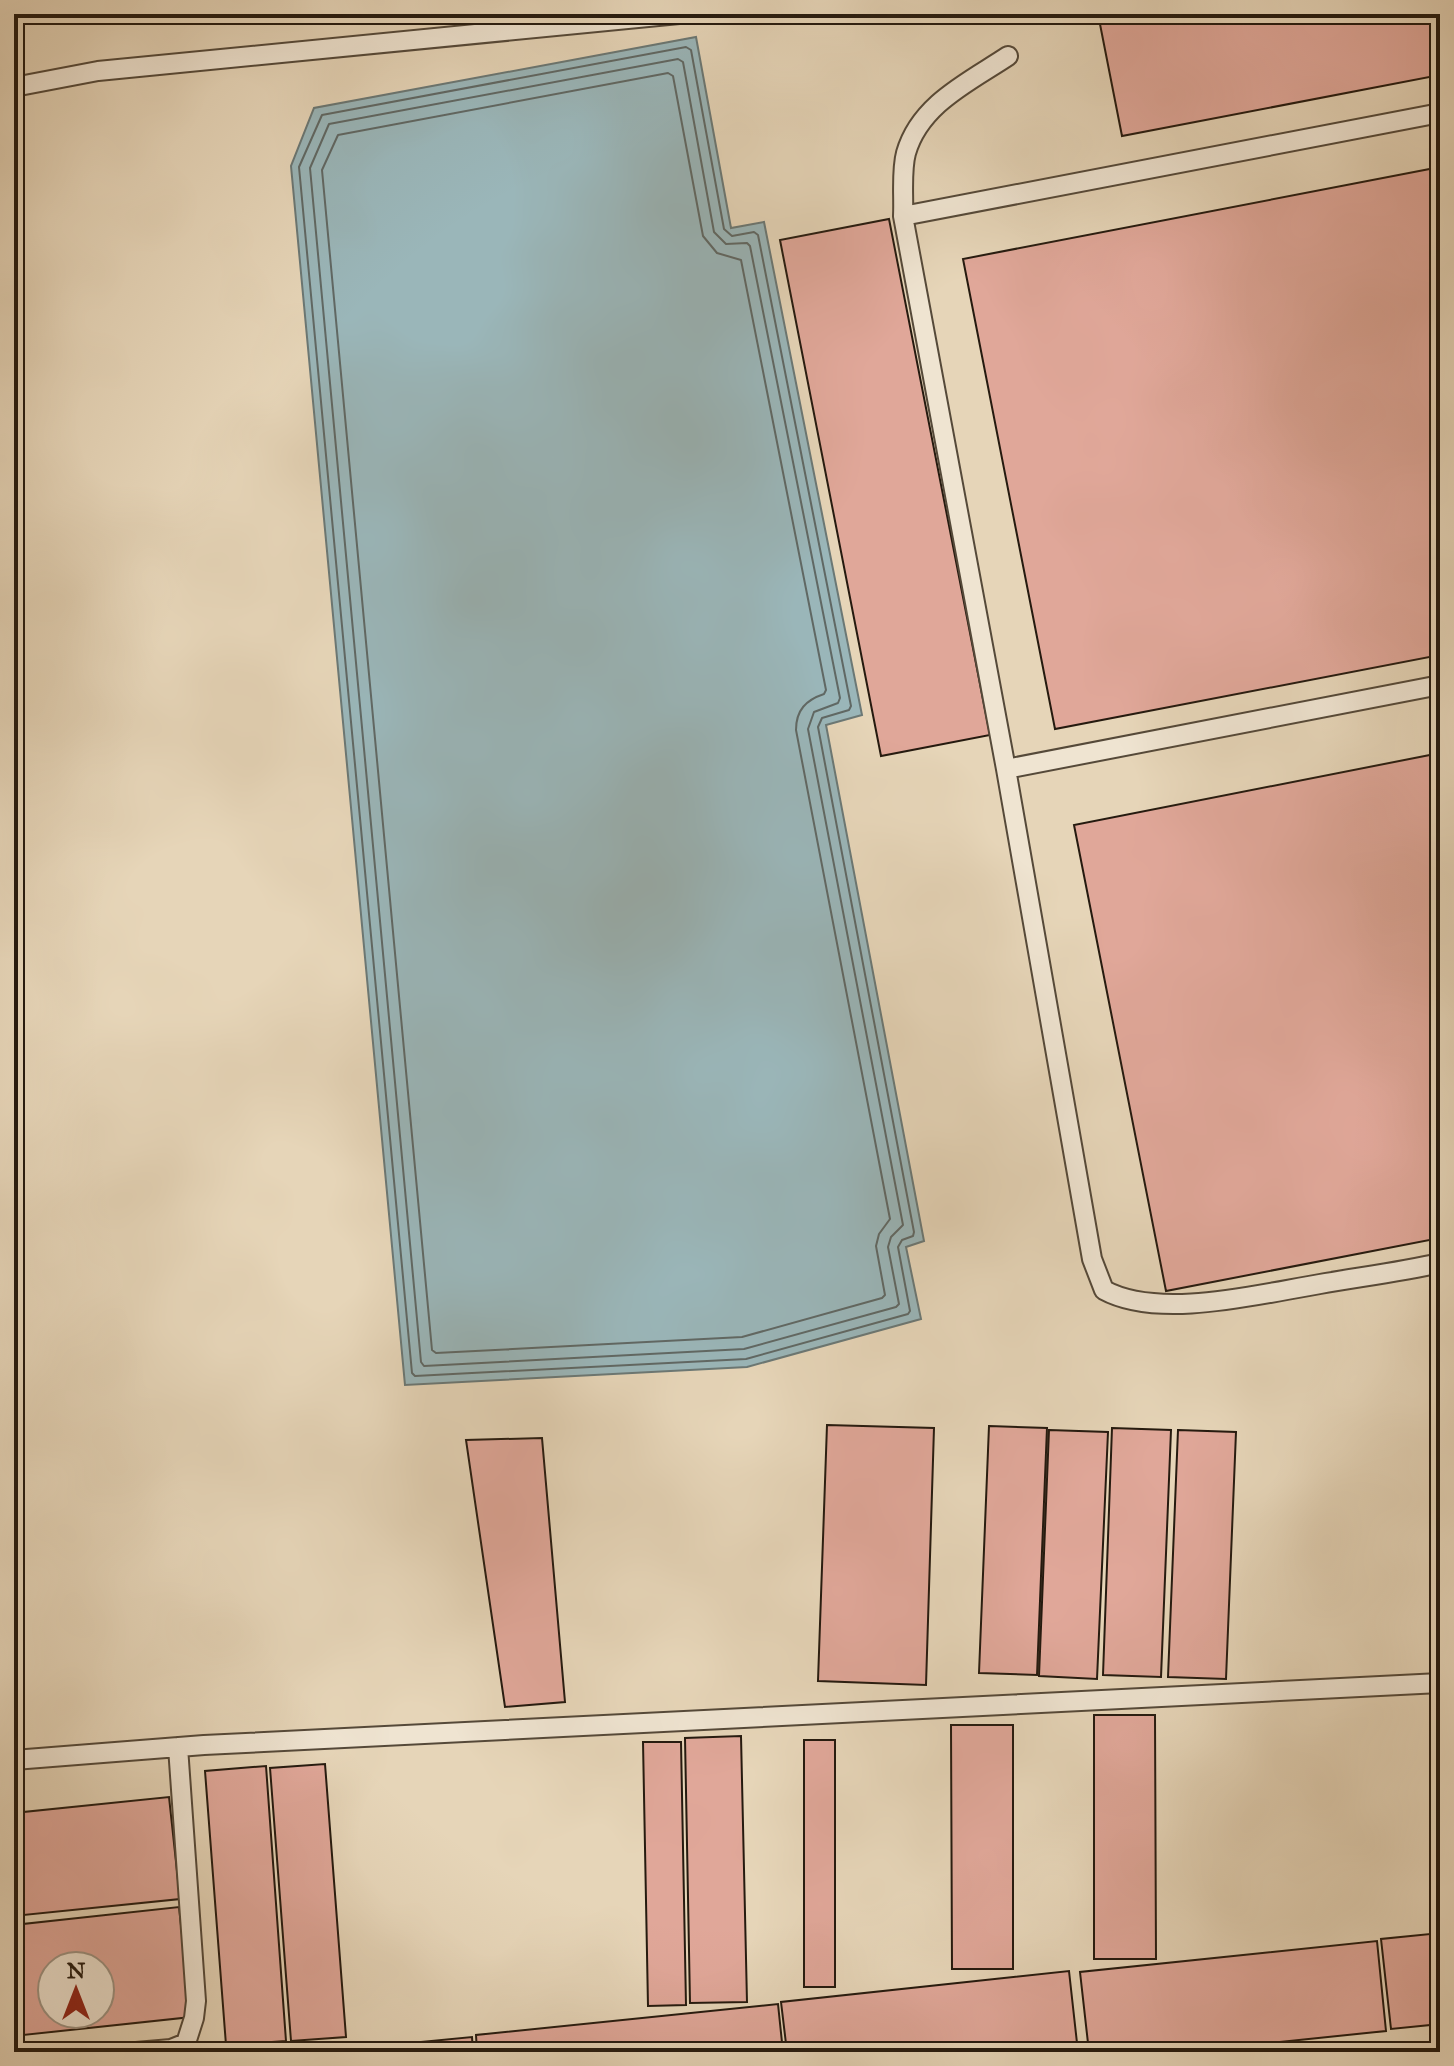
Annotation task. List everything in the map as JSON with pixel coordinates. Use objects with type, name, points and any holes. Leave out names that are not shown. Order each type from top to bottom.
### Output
[{"type":"lane","points":[[14,87],[98,71],[679,14]]},
{"type":"lane","points":[[1008,56],[939,101],[919,123],[905,155],[903,216],[1006,769],[1092,1259],[1104,1290],[1122,1300],[1179,1303],[1234,1298],[1440,1263]]},
{"type":"lane","points":[[903,216],[1440,113]]},
{"type":"lane","points":[[1006,769],[1440,685]]},
{"type":"lane","points":[[14,1760],[178,1747],[1440,1683]]},
{"type":"lane","points":[[136,2052],[171,2049],[186,2043],[194,2018],[196,2001],[178,1747]]},
{"type":"water","points":[[696,37],[731,228],[764,222],[862,715],[826,725],[924,1241],[906,1247],[921,1319],[747,1367],[405,1385],[291,166],[314,108]]},
{"type":"building","points":[[1098,14],[1440,14],[1440,75],[1122,136]]},
{"type":"building","points":[[1440,167],[1440,655],[1055,729],[963,259]]},
{"type":"building","points":[[889,219],[990,735],[881,756],[780,240]]},
{"type":"building","points":[[1440,753],[1440,1238],[1166,1291],[1074,825]]},
{"type":"building","points":[[827,1425],[934,1428],[926,1685],[818,1681]]},
{"type":"building","points":[[989,1426],[1047,1428],[1037,1675],[979,1673]]},
{"type":"building","points":[[1112,1428],[1171,1430],[1161,1677],[1103,1675]]},
{"type":"building","points":[[1049,1430],[1108,1432],[1097,1679],[1039,1676]]},
{"type":"building","points":[[1178,1430],[1236,1432],[1226,1679],[1168,1677]]},
{"type":"building","points":[[542,1438],[565,1702],[505,1707],[466,1440]]},
{"type":"building","points":[[1094,1715],[1155,1715],[1156,1959],[1094,1959]]},
{"type":"building","points":[[951,1725],[1013,1725],[1013,1969],[952,1969]]},
{"type":"building","points":[[741,1736],[747,2002],[690,2003],[685,1738]]},
{"type":"building","points":[[804,1740],[835,1740],[835,1987],[804,1987]]},
{"type":"building","points":[[643,1742],[681,1742],[686,2005],[648,2006]]},
{"type":"building","points":[[325,1764],[346,2037],[291,2041],[270,1768]]},
{"type":"building","points":[[266,1766],[286,2041],[226,2045],[205,1771]]},
{"type":"building","points":[[169,1797],[180,1899],[14,1916],[14,1813]]},
{"type":"building","points":[[179,1907],[191,2017],[116,2025],[116,1950],[36,1950],[36,2030],[70,2030],[14,2036],[14,1925]]},
{"type":"building","points":[[1440,1933],[1440,2024],[1391,2029],[1381,1939]]},
{"type":"building","points":[[1377,1941],[1386,2031],[1181,2052],[1089,2052],[1080,1972]]},
{"type":"building","points":[[1069,1971],[1078,2052],[787,2052],[781,2002]]},
{"type":"building","points":[[778,2004],[783,2052],[477,2052],[476,2035]]},
{"type":"building","points":[[472,2037],[473,2052],[317,2052]]}]
